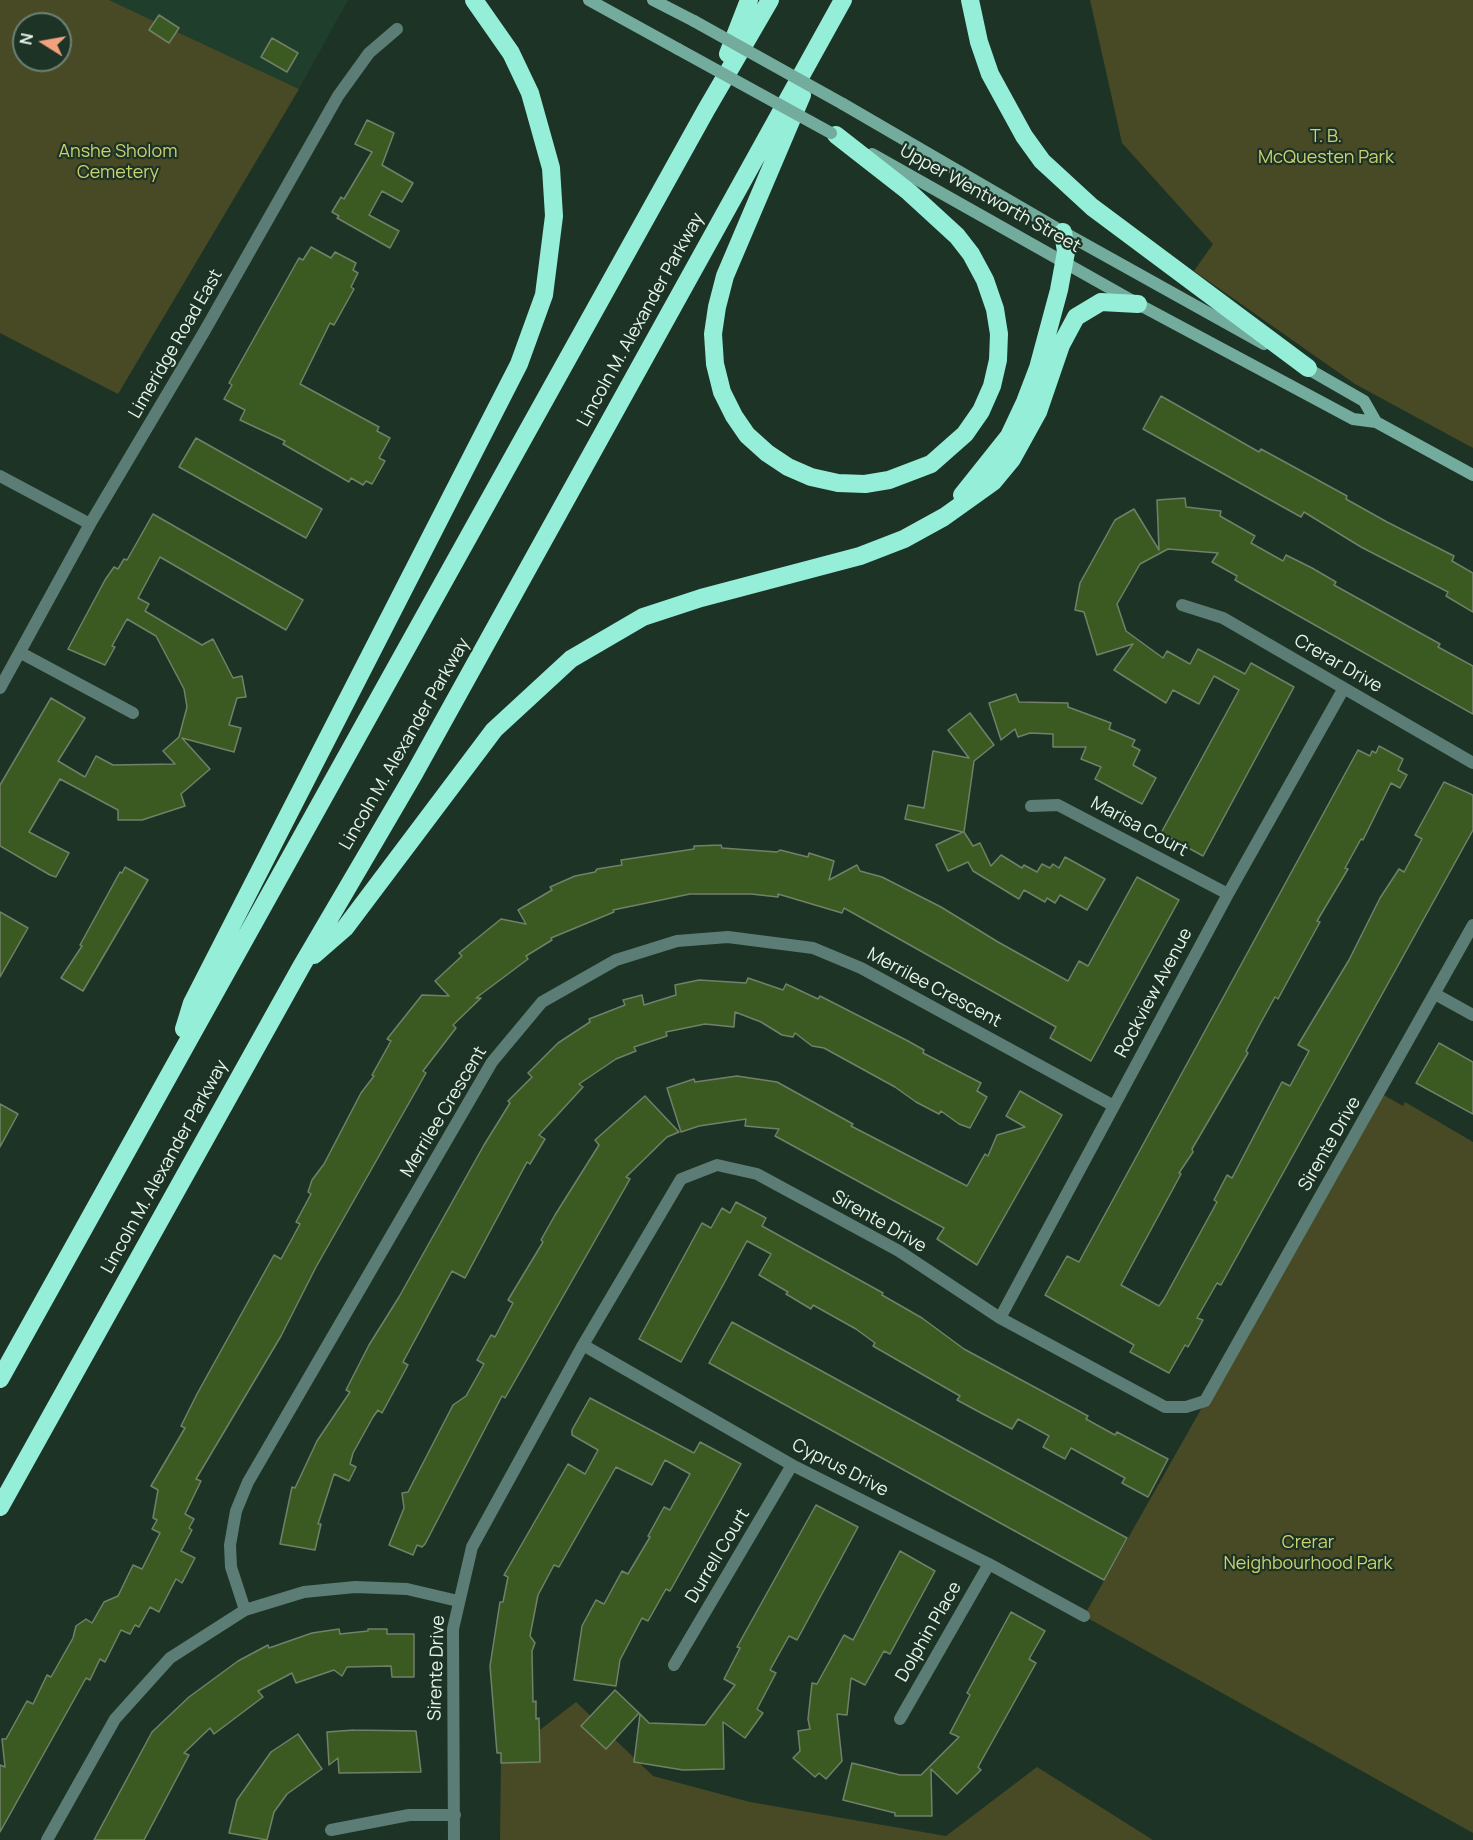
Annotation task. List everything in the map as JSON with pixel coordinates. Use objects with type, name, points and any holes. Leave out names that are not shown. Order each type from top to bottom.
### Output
[{"type":"highway","points":[[174,1063],[192,1003],[519,364],[544,295],[554,216],[551,168],[530,93],[511,53],[474,0]]},
{"type":"highway","points":[[706,110],[749,0]]},
{"type":"highway","points":[[0,1379],[706,110],[770,0]]},
{"type":"highway","name":"Lincoln M. Alexander Parkway","points":[[0,1507],[301,967],[414,774],[843,0]]},
{"type":"highway","points":[[970,0],[979,42],[990,74],[1018,126],[1042,161],[1092,207],[1308,368]]},
{"type":"highway","points":[[833,17],[725,276],[713,334],[715,364],[722,392],[734,416],[747,435],[767,453],[788,467],[811,477],[838,483],[865,484],[889,480],[931,464],[965,434],[981,411],[992,386],[998,360],[999,334],[995,309],[985,280],[957,236],[909,192],[834,134]]},
{"type":"highway","points":[[944,517],[993,459],[1009,436],[1026,402],[1048,335],[1065,262],[1063,232]]},
{"type":"highway","points":[[301,967],[345,928],[494,730],[571,659],[643,617],[701,598],[860,556],[904,539],[944,517],[993,482],[1012,459],[1038,412],[1064,338],[1076,317],[1101,302],[1138,304]]},
{"type":"main road","name":"Upper Wentworth Street","points":[[589,0],[1138,304],[1353,419],[1376,422],[1473,476]]},
{"type":"main road","name":"Upper Wentworth Street","points":[[653,0],[843,104],[1063,232],[1308,368],[1364,401],[1376,422]]},
{"type":"street","name":"Limeridge Road East","points":[[0,688],[90,524],[199,342],[338,96],[369,53],[397,29]]},
{"type":"street","points":[[0,476],[90,524]]},
{"type":"street","name":"Crerar Drive","points":[[1182,605],[1223,618],[1473,763]]},
{"type":"street","points":[[21,653],[133,712]]},
{"type":"street","name":"Rockview Avenue","points":[[999,1318],[1228,894],[1344,688]]},
{"type":"street","name":"Marisa Court","points":[[1031,806],[1058,805],[1228,894]]},
{"type":"street","name":"Sirente Drive","points":[[454,1840],[453,1629],[472,1547],[583,1345],[681,1179],[717,1165],[758,1174],[899,1251],[999,1318],[1165,1407],[1186,1407],[1205,1401],[1473,925]]},
{"type":"street","name":"Merrilee Crescent","points":[[244,1611],[231,1567],[230,1545],[236,1511],[248,1482],[492,1062],[542,1002],[616,960],[677,941],[728,937],[813,948],[861,968],[1114,1106]]},
{"type":"street","points":[[1435,994],[1473,1015]]},
{"type":"street","name":"Cyprus Drive","points":[[583,1345],[792,1465],[989,1564],[1084,1616]]},
{"type":"street","name":"Durrell Court","points":[[674,1665],[792,1465]]},
{"type":"street","name":"Dolphin Place","points":[[900,1719],[989,1564]]},
{"type":"street","points":[[47,1840],[115,1719],[170,1658],[244,1611],[304,1592],[355,1587],[406,1589],[458,1601]]},
{"type":"street","points":[[331,1830],[409,1815],[455,1815]]},
{"type":"shaded area","points":[[109,0],[348,0],[299,89]]},
{"type":"green space","name":"Anshe Sholom Cemetery","points":[[0,0],[109,0],[299,89],[118,394],[0,333]]},
{"type":"green space","name":"T. B. McQuesten Park","points":[[1090,0],[1473,0],[1473,448],[1355,384],[1194,271],[1213,244],[1122,143]]},
{"type":"green space","name":"Crerar Neighbourhood Park","points":[[1380,1093],[1403,1106],[1405,1102],[1473,1142],[1473,1833],[1084,1616]]},
{"type":"green space","points":[[576,1702],[653,1776],[750,1802],[946,1836],[1037,1767],[1153,1840],[500,1840],[501,1760]]},
{"type":"building","points":[[159,15],[179,28],[169,43],[149,30]]},
{"type":"building","points":[[272,38],[298,53],[287,72],[261,57]]},
{"type":"building","points":[[367,120],[394,133],[382,165],[413,183],[402,202],[382,191],[369,215],[399,231],[390,248],[337,218],[339,216],[332,212],[341,197],[344,199],[372,152],[355,144]]},
{"type":"building","points":[[311,247],[331,258],[335,252],[356,263],[353,270],[358,273],[351,287],[354,289],[334,325],[330,323],[300,384],[379,427],[377,431],[390,438],[379,458],[385,461],[372,484],[366,481],[363,485],[351,478],[349,482],[283,444],[285,441],[240,420],[245,410],[224,399],[232,385],[229,383],[299,258],[303,260]]},
{"type":"building","points":[[1161,396],[1259,452],[1261,449],[1347,496],[1346,499],[1387,522],[1454,556],[1452,561],[1473,573],[1473,612],[1446,596],[1448,592],[1361,547],[1304,512],[1301,517],[1143,429]]},
{"type":"building","points":[[196,438],[322,509],[306,538],[179,467]]},
{"type":"building","points":[[1185,498],[1186,507],[1221,511],[1220,516],[1255,536],[1251,543],[1283,561],[1286,555],[1312,568],[1336,582],[1334,585],[1440,644],[1438,647],[1473,666],[1473,714],[1235,580],[1237,576],[1212,562],[1218,553],[1168,549],[1140,564],[1117,604],[1126,631],[1163,658],[1167,651],[1190,664],[1198,649],[1245,674],[1251,663],[1294,687],[1203,856],[1161,833],[1239,690],[1214,676],[1199,704],[1173,690],[1166,703],[1114,670],[1133,644],[1097,655],[1084,612],[1075,610],[1080,583],[1115,520],[1134,509],[1159,550],[1157,500]]},
{"type":"building","points":[[153,514],[303,600],[286,630],[160,557],[138,598],[149,604],[145,611],[202,645],[213,639],[233,678],[242,676],[246,697],[237,698],[229,725],[241,728],[234,752],[182,738],[210,769],[181,794],[185,806],[142,820],[118,820],[118,810],[60,779],[29,832],[69,853],[56,877],[0,846],[0,785],[51,698],[85,718],[58,761],[85,777],[96,756],[113,765],[175,764],[163,751],[179,737],[187,707],[184,689],[156,636],[127,619],[112,646],[115,647],[105,665],[68,649],[105,580],[114,567],[118,569],[124,559],[127,560]]},
{"type":"building","points":[[1016,694],[1019,702],[1068,703],[1068,707],[1111,723],[1109,729],[1135,740],[1132,746],[1140,750],[1133,765],[1156,778],[1142,804],[1095,779],[1101,767],[1081,759],[1086,747],[1053,747],[1053,734],[1030,733],[1018,737],[1015,729],[1001,740],[989,703]]},
{"type":"building","points":[[970,713],[994,745],[974,761],[964,832],[973,846],[980,843],[991,866],[1001,855],[1022,868],[1024,865],[1037,872],[1042,864],[1050,868],[1053,864],[1059,868],[1065,857],[1105,879],[1087,910],[1060,895],[1055,903],[1047,898],[1045,902],[1024,890],[1019,899],[973,871],[968,862],[948,871],[936,845],[963,832],[905,819],[908,805],[924,808],[933,751],[969,758],[948,730]]},
{"type":"building","points":[[1379,746],[1403,759],[1398,770],[1407,775],[1400,788],[1391,783],[1363,840],[1361,839],[1345,868],[1348,869],[1317,921],[1320,922],[1278,999],[1275,997],[1259,1026],[1246,1051],[1248,1053],[1192,1149],[1193,1152],[1179,1173],[1181,1174],[1121,1285],[1159,1306],[1164,1299],[1217,1202],[1214,1200],[1227,1175],[1232,1178],[1282,1082],[1290,1086],[1309,1051],[1298,1045],[1349,960],[1380,898],[1399,869],[1404,872],[1422,839],[1415,835],[1444,782],[1473,795],[1473,830],[1221,1285],[1217,1283],[1197,1318],[1203,1320],[1188,1347],[1185,1345],[1169,1373],[1130,1352],[1134,1345],[1045,1295],[1067,1256],[1079,1262],[1358,750],[1370,756],[1372,751],[1376,753]]},
{"type":"building","points":[[721,845],[722,848],[777,852],[780,850],[808,857],[809,853],[834,861],[829,880],[857,865],[860,871],[882,877],[941,907],[1068,981],[1079,961],[1088,966],[1137,877],[1179,900],[1091,1061],[1050,1038],[1056,1027],[844,908],[842,913],[778,894],[778,897],[751,894],[690,894],[613,910],[614,912],[551,938],[552,940],[526,956],[528,959],[476,998],[481,998],[453,1025],[456,1028],[423,1071],[426,1073],[316,1267],[281,1336],[196,1479],[201,1481],[185,1514],[194,1519],[189,1528],[192,1530],[181,1551],[195,1558],[182,1583],[176,1579],[159,1612],[150,1607],[139,1627],[135,1625],[130,1634],[121,1630],[105,1662],[100,1659],[90,1680],[86,1678],[0,1832],[0,1765],[5,1767],[2,1739],[6,1739],[27,1701],[33,1704],[47,1675],[51,1677],[73,1638],[76,1626],[86,1619],[92,1623],[104,1602],[118,1596],[133,1565],[142,1569],[160,1533],[152,1529],[157,1520],[153,1518],[158,1490],[151,1486],[185,1428],[181,1426],[197,1394],[274,1255],[281,1259],[300,1224],[296,1222],[311,1194],[308,1192],[312,1180],[324,1164],[361,1093],[374,1076],[372,1075],[391,1041],[387,1039],[422,995],[449,996],[435,981],[462,956],[459,953],[501,919],[526,924],[518,910],[552,890],[550,887],[575,876],[595,872],[597,869],[622,865],[621,860],[694,849],[694,846]]},
{"type":"building","points":[[125,867],[148,880],[83,991],[61,978],[82,946],[80,945],[120,872],[122,873]]},
{"type":"building","points":[[0,912],[28,928],[0,977]]},
{"type":"building","points":[[748,978],[783,990],[786,984],[818,999],[820,996],[908,1041],[924,1050],[923,1053],[981,1083],[977,1091],[987,1097],[970,1128],[959,1124],[941,1111],[939,1114],[916,1102],[895,1087],[824,1048],[812,1046],[795,1033],[793,1037],[782,1035],[761,1022],[735,1012],[734,1027],[705,1024],[666,1032],[667,1036],[634,1047],[636,1051],[616,1059],[579,1084],[583,1087],[539,1135],[545,1139],[530,1164],[527,1162],[465,1278],[452,1271],[403,1362],[408,1365],[382,1413],[378,1410],[353,1453],[350,1464],[356,1467],[349,1481],[334,1474],[318,1524],[321,1524],[315,1550],[280,1544],[292,1487],[295,1488],[317,1441],[350,1392],[346,1390],[369,1345],[510,1103],[508,1101],[532,1077],[528,1073],[558,1043],[590,1022],[589,1019],[625,1005],[623,1000],[642,995],[644,1005],[676,995],[675,985],[699,980],[746,983]]},
{"type":"building","points":[[1439,1043],[1473,1062],[1473,1114],[1416,1083]]},
{"type":"building","points":[[737,1076],[777,1082],[853,1124],[851,1126],[967,1186],[985,1154],[988,1156],[997,1135],[1025,1127],[1006,1116],[1020,1091],[1062,1115],[977,1265],[937,1239],[944,1228],[775,1136],[779,1129],[745,1126],[746,1119],[699,1126],[681,1132],[667,1088],[694,1079],[695,1082]]},
{"type":"building","points":[[645,1096],[679,1132],[667,1137],[626,1177],[630,1179],[505,1398],[502,1396],[425,1544],[422,1547],[417,1545],[413,1555],[389,1545],[404,1508],[402,1493],[408,1492],[453,1405],[466,1396],[484,1364],[477,1360],[491,1335],[495,1337],[513,1303],[508,1300],[543,1242],[541,1240],[555,1215],[599,1145],[595,1140]]},
{"type":"building","points":[[0,1104],[18,1114],[0,1147]]},
{"type":"building","points":[[736,1202],[766,1218],[762,1226],[883,1293],[882,1295],[922,1318],[964,1349],[1088,1416],[1086,1419],[1115,1435],[1117,1432],[1168,1459],[1148,1497],[1122,1483],[1125,1478],[1071,1448],[1065,1459],[1043,1447],[1049,1436],[1018,1419],[1012,1429],[957,1400],[960,1396],[873,1346],[875,1343],[856,1329],[813,1305],[811,1309],[786,1294],[788,1292],[759,1275],[771,1254],[747,1241],[681,1362],[639,1339],[702,1223],[711,1228],[722,1208],[730,1213]]},
{"type":"building","points":[[732,1322],[1127,1538],[1104,1580],[709,1363]]},
{"type":"building","points":[[590,1398],[694,1453],[700,1442],[741,1464],[670,1591],[666,1589],[648,1621],[642,1618],[620,1660],[616,1686],[574,1680],[582,1626],[596,1600],[604,1604],[622,1571],[628,1574],[650,1537],[648,1536],[664,1507],[670,1510],[690,1474],[665,1460],[652,1485],[616,1467],[559,1567],[554,1565],[538,1595],[530,1636],[535,1643],[532,1651],[533,1702],[536,1701],[536,1719],[539,1718],[540,1762],[501,1763],[501,1753],[497,1753],[490,1666],[500,1602],[503,1602],[508,1577],[504,1575],[568,1464],[585,1474],[598,1450],[572,1435],[572,1430]]},
{"type":"building","points":[[816,1505],[858,1527],[797,1640],[789,1636],[770,1670],[776,1673],[757,1709],[763,1713],[745,1738],[723,1722],[724,1769],[683,1770],[634,1762],[640,1714],[649,1723],[705,1725],[735,1685],[724,1679],[740,1648],[737,1647]]},
{"type":"building","points":[[900,1551],[935,1571],[890,1654],[884,1651],[865,1685],[851,1678],[847,1715],[837,1714],[842,1761],[826,1779],[819,1773],[815,1777],[793,1758],[800,1751],[798,1731],[810,1729],[808,1719],[812,1683],[817,1684],[844,1635],[853,1640]]},
{"type":"building","points":[[1011,1612],[1045,1631],[1029,1659],[1036,1663],[978,1767],[981,1770],[957,1794],[931,1769],[932,1816],[895,1816],[895,1813],[843,1800],[852,1763],[900,1775],[921,1775],[959,1737],[950,1733],[970,1695],[967,1693]]},
{"type":"building","points":[[339,1629],[340,1634],[368,1631],[368,1629],[387,1629],[387,1634],[414,1634],[414,1677],[392,1677],[391,1666],[347,1667],[342,1676],[334,1670],[296,1683],[292,1673],[258,1691],[263,1697],[214,1734],[210,1728],[184,1753],[189,1755],[144,1840],[94,1840],[152,1732],[189,1697],[238,1661],[268,1645],[269,1648],[312,1633]]},
{"type":"building","points":[[615,1690],[639,1713],[606,1749],[581,1726]]},
{"type":"building","points":[[416,1731],[421,1772],[339,1773],[338,1758],[329,1765],[327,1732]]},
{"type":"building","points":[[298,1734],[322,1769],[287,1794],[274,1812],[267,1840],[229,1833],[237,1800],[271,1752]]}]
